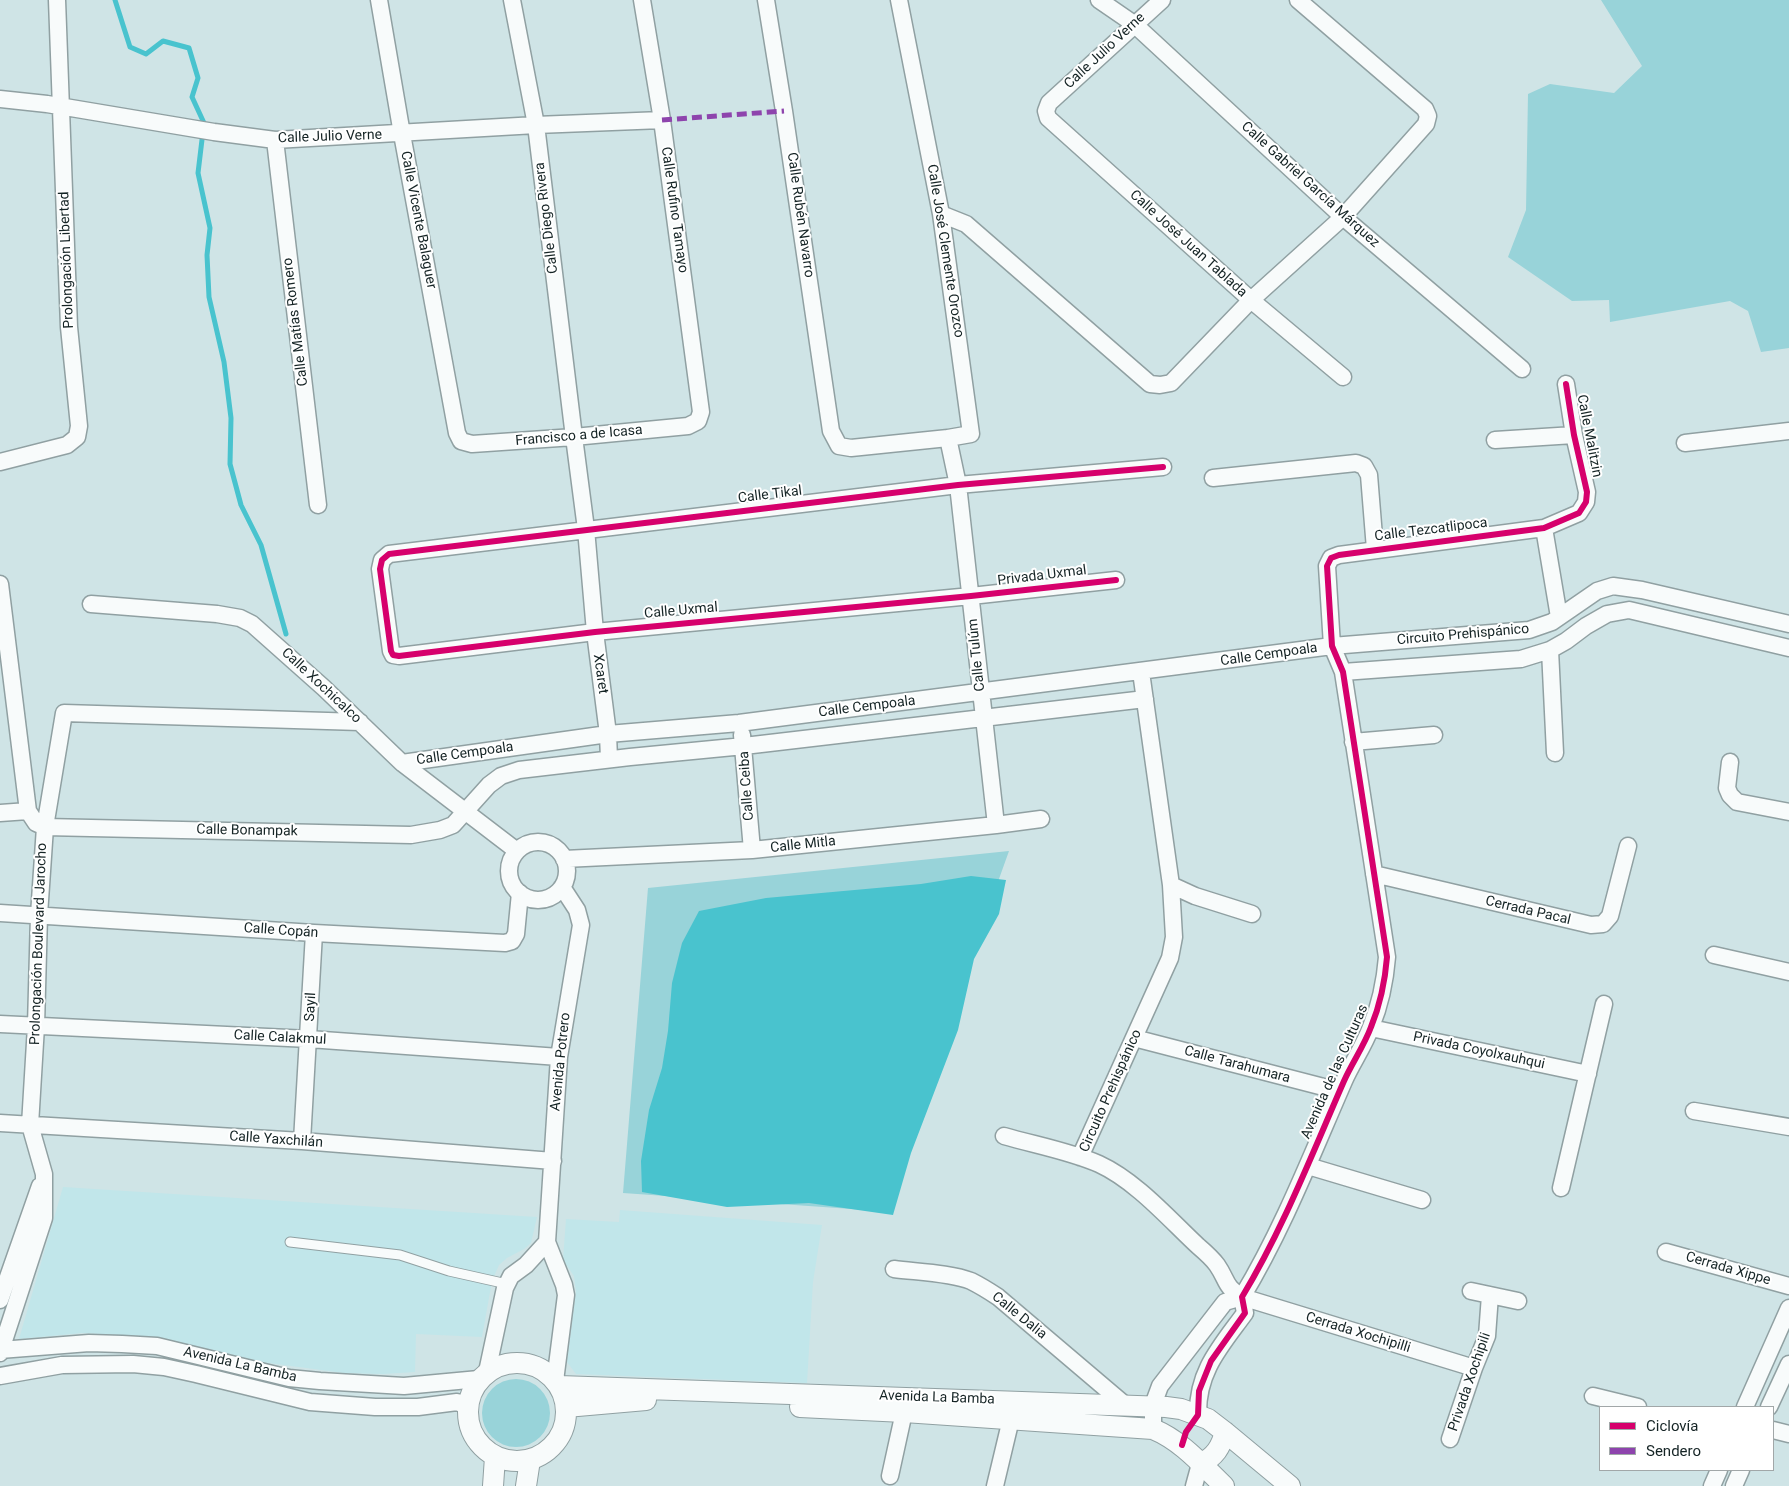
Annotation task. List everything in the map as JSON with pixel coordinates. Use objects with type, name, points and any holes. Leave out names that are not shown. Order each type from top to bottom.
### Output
[{"type":"street","name":"Prolongación Libertad","points":[[0,462],[67,445],[77,437],[79,426],[69,327],[57,0]]},
{"type":"street","name":"Calle Vicente Balaguer","points":[[379,0],[457,433],[460,439]]},
{"type":"street","name":"Calle Diego Rivera","points":[[512,0],[536,125],[586,529]]},
{"type":"street","name":"Calle Rufino Tamayo","points":[[642,0],[662,120],[701,412],[698,421]]},
{"type":"street","name":"Calle Rubén Navarro","points":[[766,0],[831,431],[838,446],[851,448],[948,438]]},
{"type":"street","name":"Calle José Clemente Orozco","points":[[899,0],[941,214],[971,434],[948,438]]},
{"type":"street","name":"Calle Gabriel García Márquez","points":[[1099,0],[1134,24],[1343,217],[1522,369]]},
{"type":"street","name":"Calle Julio Verne","points":[[1049,103],[1162,0]]},
{"type":"street","points":[[941,214],[966,224],[1150,384],[1172,383],[1251,300],[1343,217],[1426,124],[1428,116],[1425,109],[1298,0]]},
{"type":"street","name":"Calle Julio Verne","points":[[0,99],[61,106],[188,128],[275,140],[536,125],[662,120]]},
{"type":"street","name":"Calle José Juan Tablada","points":[[1049,103],[1046,111],[1048,118],[1251,300],[1343,377]]},
{"type":"street","name":"Calle Matías Romero","points":[[275,140],[318,505]]},
{"type":"street","name":"Calle Malitzin","points":[[1544,528],[1579,513],[1586,502],[1587,492],[1574,435],[1566,384]]},
{"type":"street","name":"Francisco a de Icasa","points":[[460,439],[464,443],[472,444],[574,437],[688,426],[698,421]]},
{"type":"street","points":[[1684,443],[1789,431]]},
{"type":"street","points":[[1495,440],[1574,435]]},
{"type":"street","points":[[948,438],[958,485]]},
{"type":"street","name":"Calle Tezcatlipoca","points":[[1212,478],[1356,463],[1364,466],[1368,475],[1375,549]]},
{"type":"street","name":"Calle Tikal","points":[[393,655],[380,569],[382,560],[389,554],[958,485],[1163,467]]},
{"type":"street","name":"Calle Tulúm","points":[[958,485],[996,825]]},
{"type":"street","points":[[1544,528],[1558,617]]},
{"type":"street","name":"Calle Tezcatlipoca","points":[[1326,566],[1331,558],[1375,549],[1544,528]]},
{"type":"street","name":"Xcaret","points":[[586,529],[594,632],[608,734],[609,759]]},
{"type":"street","name":"Avenida de las Culturas","points":[[1198,1415],[1199,1391],[1206,1373],[1218,1350],[1245,1313],[1242,1297],[1258,1270],[1308,1166],[1340,1092],[1371,1028],[1382,994],[1387,957],[1353,742],[1344,672],[1332,646],[1326,566]]},
{"type":"street","name":"Privada Uxmal","points":[[971,596],[1116,580]]},
{"type":"street","points":[[0,584],[28,810],[31,818],[36,823],[45,826]]},
{"type":"street","name":"Circuito Prehispánico","points":[[1332,646],[1529,630],[1542,626],[1558,617],[1597,591],[1612,586],[1642,590],[1789,624]]},
{"type":"street","name":"Calle Uxmal","points":[[393,655],[399,656],[594,632],[971,596]]},
{"type":"street","name":"Calle Xochicalco","points":[[90,604],[240,618],[257,629],[360,722],[402,763],[466,810],[517,851]]},
{"type":"street","points":[[1710,629],[1714,606]]},
{"type":"street","name":"Circuito Prehispánico","points":[[1344,672],[1522,659],[1550,650],[1606,614],[1629,610],[1789,648]]},
{"type":"street","points":[[1460,636],[1463,663]]},
{"type":"street","name":"Calle Cempoala","points":[[402,763],[608,734],[739,723],[1332,646]]},
{"type":"street","points":[[1550,650],[1555,753]]},
{"type":"street","name":"Circuito Prehispánico","points":[[1141,672],[1171,885],[1174,937],[1170,958],[1080,1157],[1100,1165],[1138,1190],[1209,1257],[1221,1271],[1231,1290],[1242,1297]]},
{"type":"street","name":"Calle Cempoala","points":[[466,810],[489,785],[501,776],[519,770],[744,746],[1145,699]]},
{"type":"street","name":"Prolongación Boulevard Jarocho","points":[[0,1351],[44,1218],[44,1174],[30,1125],[36,1026],[39,915],[45,826],[64,713],[360,722]]},
{"type":"street","name":"Calle Ceiba","points":[[739,723],[744,746],[752,850]]},
{"type":"street","points":[[1353,742],[1434,736]]},
{"type":"street","points":[[1730,762],[1726,788],[1737,802],[1789,812]]},
{"type":"street","points":[[0,813],[28,810]]},
{"type":"street","name":"Calle Bonampak","points":[[45,826],[411,835],[433,832],[453,825],[466,810]]},
{"type":"street","name":"Calle Mitla","points":[[564,859],[752,850],[1041,819]]},
{"type":"street","points":[[531,843],[542,843],[558,850],[564,859],[566,876],[562,887],[558,892],[546,899],[532,899],[520,893],[513,886],[509,870],[511,860],[517,851],[531,843]]},
{"type":"street","name":"Cerrada Pacal","points":[[1374,874],[1591,926],[1603,924],[1610,916],[1628,846]]},
{"type":"street","points":[[1171,885],[1196,896],[1252,914]]},
{"type":"street","name":"Avenida Potrero","points":[[557,1383],[566,1294],[547,1242],[559,1057],[581,925],[577,910],[562,887]]},
{"type":"street","name":"Calle Copán","points":[[0,913],[508,943],[514,939],[516,934],[520,893]]},
{"type":"street","name":"Sayil","points":[[302,1141],[314,933]]},
{"type":"street","points":[[1714,956],[1789,972]]},
{"type":"street","points":[[1561,1188],[1604,1004]]},
{"type":"street","name":"Calle Calakmul","points":[[0,1024],[309,1039],[559,1057]]},
{"type":"street","name":"Privada Coyolxauhqui","points":[[1371,1028],[1588,1074]]},
{"type":"street","name":"Calle Tarahumara","points":[[1134,1038],[1340,1092]]},
{"type":"street","points":[[1694,1111],[1789,1128]]},
{"type":"street","name":"Calle Yaxchilán","points":[[0,1123],[302,1141],[553,1161]]},
{"type":"street","points":[[1004,1136],[1080,1157]]},
{"type":"street","points":[[1308,1166],[1422,1200]]},
{"type":"street","points":[[0,1300],[44,1174]]},
{"type":"street","points":[[483,1375],[501,1365],[516,1362],[530,1364],[544,1370],[557,1383],[566,1407],[565,1424],[560,1436],[552,1446],[530,1460],[510,1461],[495,1457],[481,1446],[472,1434],[467,1406],[471,1392],[483,1375],[507,1284],[511,1276],[526,1265],[547,1242]]},
{"type":"street","name":"Cerrada Xippe","points":[[1666,1252],[1789,1286]]},
{"type":"street","name":"Calle Dalia","points":[[894,1269],[955,1277],[969,1280],[984,1288],[998,1297],[1124,1404]]},
{"type":"street","points":[[1471,1291],[1518,1301]]},
{"type":"street","name":"Privada Xochipili","points":[[1450,1439],[1487,1336],[1490,1295]]},
{"type":"street","points":[[1153,1430],[1153,1405],[1164,1381],[1225,1302],[1242,1297]]},
{"type":"street","name":"Cerrada Xochipilli","points":[[1242,1297],[1474,1368]]},
{"type":"street","points":[[1745,1406],[1789,1308]]},
{"type":"street","name":"Avenida La Bamba","points":[[0,1351],[89,1343],[157,1346],[289,1378],[404,1386],[483,1375]]},
{"type":"street","name":"Avenida La Bamba","points":[[0,1376],[62,1365],[134,1364],[164,1367],[310,1402],[384,1407],[418,1407],[457,1402],[467,1406]]},
{"type":"street","points":[[1770,1406],[1789,1364]]},
{"type":"street","name":"Avenida La Bamba","points":[[557,1383],[1153,1405],[1181,1410],[1208,1420],[1290,1486]]},
{"type":"street","points":[[1593,1396],[1634,1406]]},
{"type":"street","name":"Avenida La Bamba","points":[[566,1407],[638,1400],[904,1412],[1153,1430],[1164,1434],[1182,1445],[1224,1486]]},
{"type":"street","points":[[890,1476],[904,1412]]},
{"type":"street","points":[[1182,1445],[1186,1432],[1198,1415]]},
{"type":"street","points":[[995,1486],[1011,1419]]},
{"type":"street","points":[[1774,1430],[1789,1434]]},
{"type":"street","points":[[1194,1486],[1200,1464],[1209,1460],[1218,1450],[1225,1432]]},
{"type":"street","points":[[493,1486],[495,1457]]},
{"type":"street","points":[[526,1486],[530,1460]]},
{"type":"street","points":[[1712,1486],[1719,1471]]},
{"type":"street","points":[[1734,1486],[1741,1471]]},
{"type":"lane","points":[[290,1242],[400,1256],[449,1271],[507,1284]]},
{"type":"shaded area","points":[[1601,0],[1789,0],[1789,348],[1761,352],[1748,311],[1730,301],[1610,322],[1609,300],[1572,301],[1508,257],[1526,210],[1528,94],[1550,84],[1614,93],[1642,66]]},
{"type":"shaded area","points":[[1009,851],[880,1211],[623,1193],[648,888]]},
{"type":"shaded area","points":[[63,1187],[537,1217],[531,1243],[499,1265],[492,1281],[482,1337],[416,1334],[415,1372],[383,1374],[344,1373],[261,1362],[200,1347],[140,1336],[82,1333],[19,1339]]},
{"type":"shaded area","points":[[620,1210],[822,1225],[813,1282],[807,1383],[576,1374],[567,1362],[576,1292],[574,1276],[563,1260],[566,1219],[619,1222]]},
{"type":"shaded area","points":[[516,1379],[529,1382],[540,1389],[547,1400],[550,1413],[547,1426],[540,1437],[529,1444],[516,1447],[503,1444],[492,1437],[485,1426],[482,1413],[485,1400],[492,1389],[503,1382]]},
{"type":"water","points":[[971,876],[1006,880],[999,914],[974,959],[958,1030],[911,1153],[893,1215],[809,1203],[727,1207],[642,1192],[641,1161],[649,1110],[662,1068],[668,1031],[672,983],[682,943],[699,911],[766,898],[921,884]]},
{"type":"waterway","points":[[115,0],[130,47],[146,54],[163,41],[189,48],[198,78],[192,97],[204,123],[198,173],[210,228],[207,255],[209,297],[224,362],[231,418],[230,464],[241,505],[261,545],[286,634]]},
{"type":"marked path","points":[[662,120],[784,111]]},
{"type":"cycle path","points":[[1182,1445],[1186,1432],[1198,1415],[1199,1391],[1211,1361],[1245,1313],[1242,1297],[1284,1218],[1344,1081],[1368,1034],[1379,1002],[1385,975],[1387,957],[1343,672],[1332,646],[1327,566],[1331,558],[1339,555],[1544,528],[1579,513],[1586,502],[1587,492],[1574,435],[1566,384]]},
{"type":"cycle path","points":[[1116,580],[971,596],[595,632],[399,656],[393,655],[391,651],[380,569],[382,560],[389,554],[958,485],[1163,467]]}]
